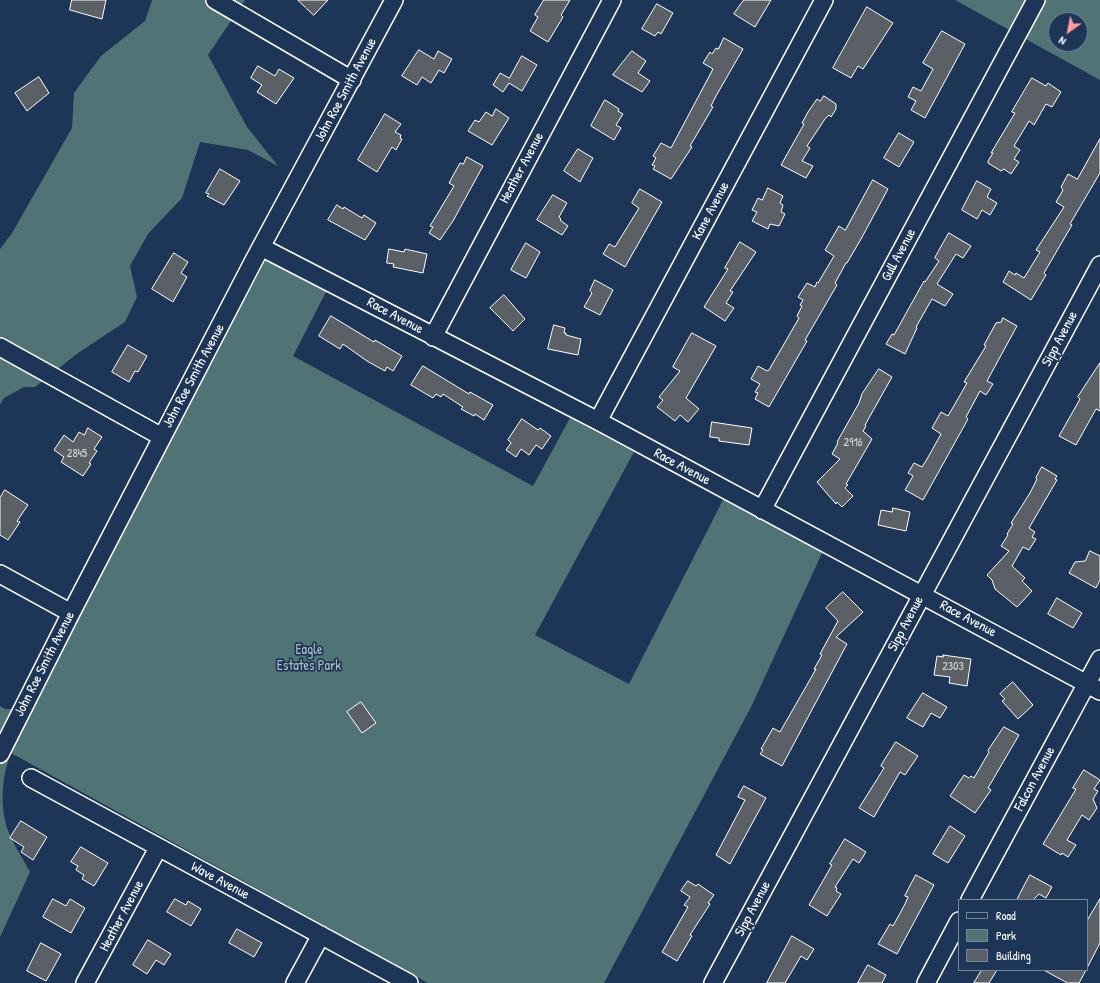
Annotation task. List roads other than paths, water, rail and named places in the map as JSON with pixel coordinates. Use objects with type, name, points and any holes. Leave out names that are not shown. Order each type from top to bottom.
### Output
[{"type":"street","points":[[215,0],[352,80]]},
{"type":"street","name":"John Roe Smith Avenue","points":[[0,754],[162,437],[394,0]]},
{"type":"street","name":"Heather Avenue","points":[[433,336],[612,0]]},
{"type":"street","name":"Kane Avenue","points":[[598,421],[824,0]]},
{"type":"street","name":"Gull Avenue","points":[[762,510],[1036,0]]},
{"type":"street","name":"Race Avenue","points":[[262,247],[598,421],[1093,687]]},
{"type":"street","name":"Sipp Avenue","points":[[713,983],[1100,265]]},
{"type":"street","points":[[0,347],[162,437]]},
{"type":"street","points":[[0,574],[71,613]]},
{"type":"street","name":"Falcon Avenue","points":[[971,899],[1093,687],[1100,659]]},
{"type":"street","name":"Wave Avenue","points":[[30,778],[409,983]]},
{"type":"street","name":"Heather Avenue","points":[[85,983],[158,848]]},
{"type":"street","points":[[926,983],[958,923]]},
{"type":"street","points":[[295,983],[321,935]]},
{"type":"park label","name":"Eagle Estates Park","points":[[309,658]]}]
